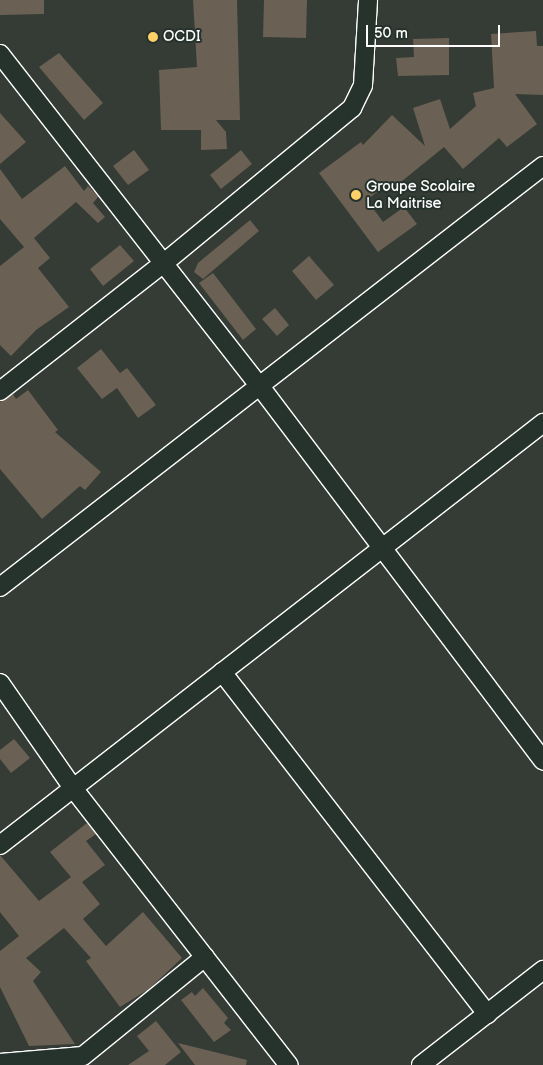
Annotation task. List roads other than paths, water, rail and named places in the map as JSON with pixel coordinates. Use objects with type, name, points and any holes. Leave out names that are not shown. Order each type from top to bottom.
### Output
[{"type":"street","points":[[3,382],[164,264],[352,108],[363,85],[368,0]]},
{"type":"street","points":[[0,54],[260,385],[543,761]]},
{"type":"street","points":[[0,587],[543,166]]},
{"type":"street","points":[[0,845],[382,547],[540,432]]},
{"type":"street","points":[[222,672],[486,1014]]},
{"type":"street","points":[[0,683],[73,788],[289,1065]]},
{"type":"street","points":[[0,1064],[83,1056],[205,957]]},
{"type":"street","points":[[421,1065],[543,970]]},
{"type":"place","name":"OCDI","points":[[153,37]]},
{"type":"place","name":"Groupe Scolaire La Maitrise","points":[[356,195]]}]
